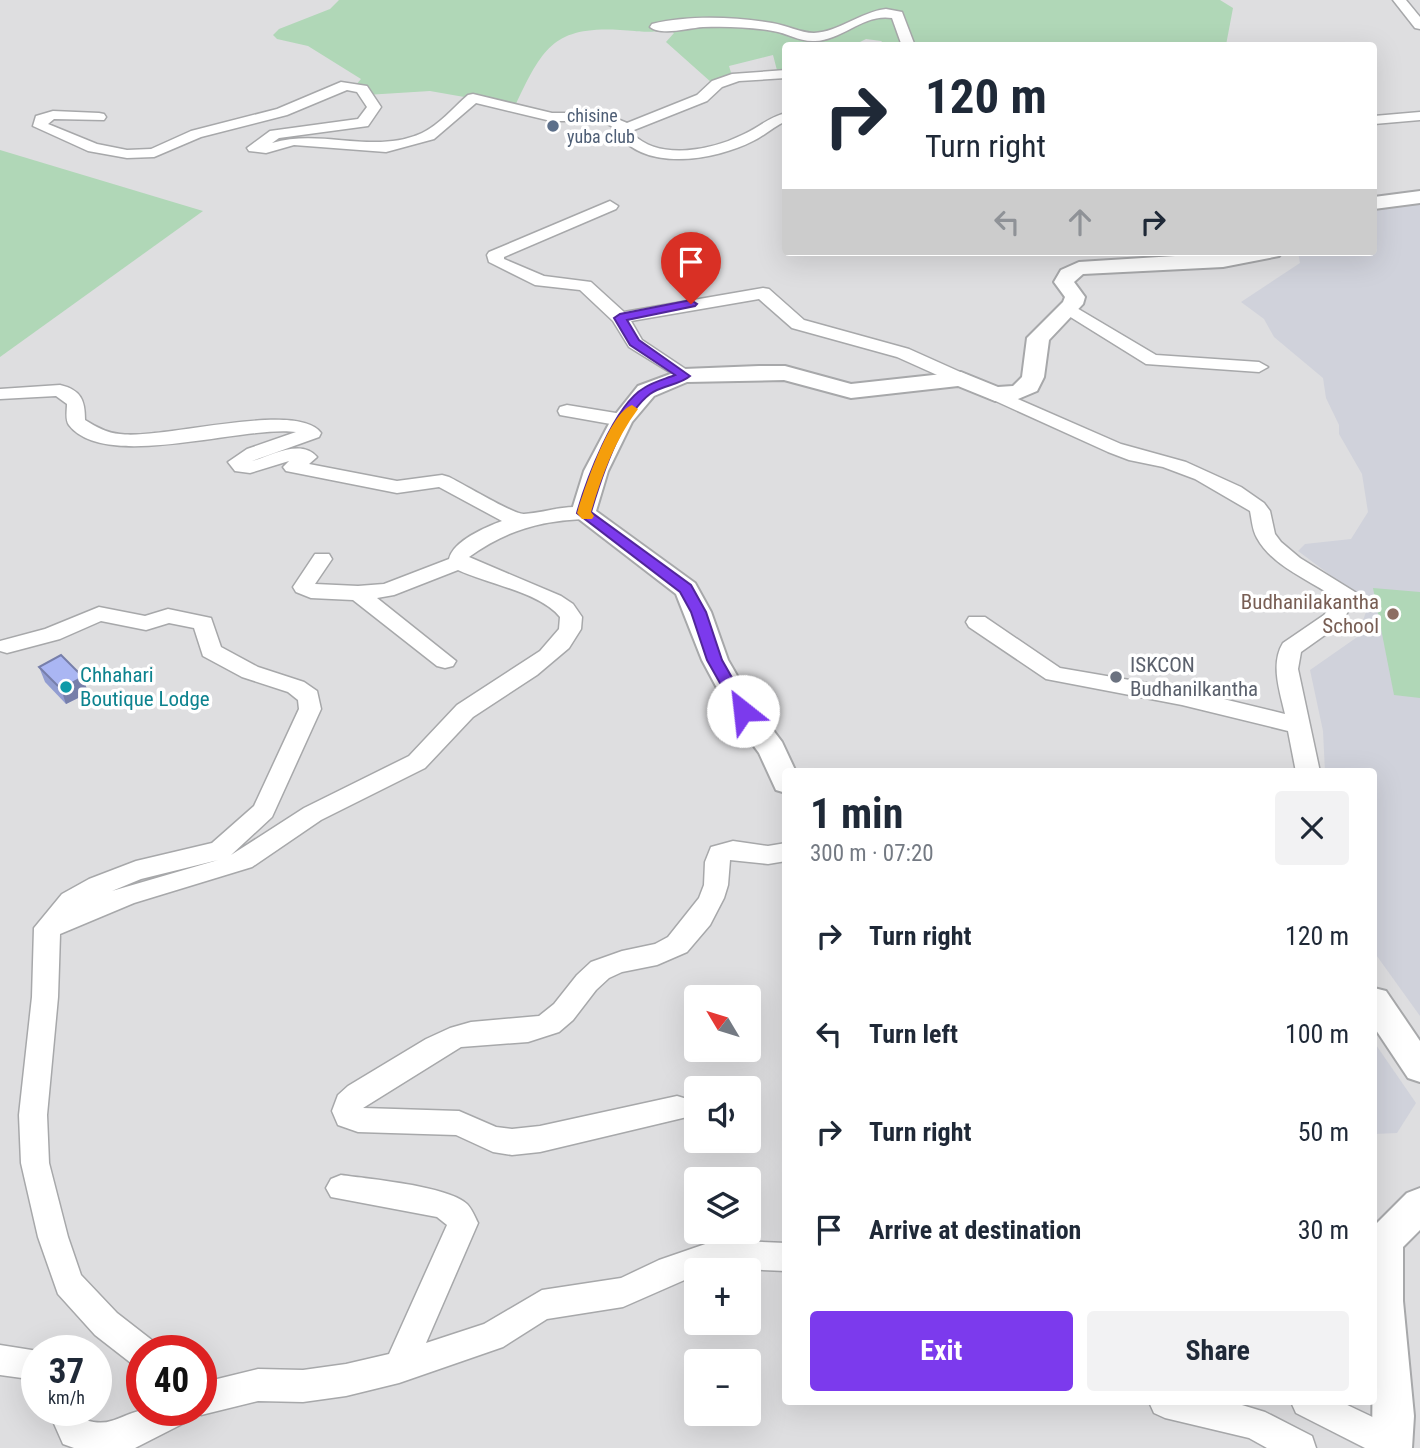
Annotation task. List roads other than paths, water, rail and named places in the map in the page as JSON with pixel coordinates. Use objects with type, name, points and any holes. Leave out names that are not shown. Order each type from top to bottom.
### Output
[{"type":"street","points":[[1399,0],[1420,25]]},
{"type":"street","points":[[657,27],[688,23],[744,23],[779,27],[797,35],[816,37],[831,34],[865,17],[889,12],[897,15],[907,42]]},
{"type":"street","points":[[99,117],[53,115],[41,119],[40,126],[93,148],[127,154],[154,153],[197,134],[282,112],[346,85],[362,89],[374,107],[363,123],[275,134],[254,148],[266,149],[293,141],[386,148],[429,136],[473,98],[515,106],[551,117],[603,117],[627,128],[702,98],[717,84],[737,77],[782,74]]},
{"type":"street","points":[[1377,120],[1420,116]]},
{"type":"street","points":[[627,128],[626,135],[636,146],[652,153],[668,154],[727,147],[749,138],[775,119],[782,118]]},
{"type":"street","points":[[1377,203],[1420,197]]},
{"type":"street","points":[[610,206],[495,255],[497,262],[541,281],[585,286],[620,318],[635,343],[684,376]]},
{"type":"street","points":[[995,394],[1018,391],[1029,386],[1033,377],[1038,338],[1070,309],[1075,297],[1064,282],[1068,274],[1079,268],[1139,258],[1223,261],[1250,256]]},
{"type":"street","points":[[620,318],[763,293],[798,324],[903,353],[1102,443],[1135,456],[1197,472],[1257,506],[1266,537],[1286,557],[1329,582],[1348,597],[1345,607],[1330,621],[1291,648],[1287,669],[1307,768]]},
{"type":"street","points":[[1070,309],[1152,360],[1259,367]]},
{"type":"street","points":[[583,513],[596,471],[622,420],[646,391],[684,376],[785,373],[826,387],[851,391],[961,379]]},
{"type":"street","points":[[0,394],[60,390],[76,402],[76,422],[86,430],[111,440],[166,439],[258,423],[304,427],[312,433],[289,444],[246,454],[238,462],[242,467],[254,469],[291,453],[302,453],[307,457],[293,467],[397,487],[442,481],[516,520]]},
{"type":"street","points":[[567,411],[622,420]]},
{"type":"street","points":[[47,928],[125,896],[202,875],[245,859],[300,821],[411,766],[466,710],[537,663],[569,637],[573,624],[571,614],[564,605],[471,569],[460,562],[459,555],[476,541],[516,520],[583,513],[686,589],[698,612],[715,660],[743,711],[772,749],[782,773]]},
{"type":"street","points":[[322,559],[303,587],[311,591],[358,593],[387,590],[460,562]]},
{"type":"street","points":[[358,593],[427,649],[445,660]]},
{"type":"street","points":[[6,646],[52,634],[99,614],[146,623],[168,615],[203,623],[211,651],[250,672],[296,687],[309,697],[310,709],[264,811],[220,849],[136,871],[98,886],[71,901],[47,928],[46,997],[33,1115],[35,1163],[53,1237],[69,1284],[106,1324],[126,1340]]},
{"type":"street","points":[[977,622],[1054,674],[1182,697],[1300,726]]},
{"type":"street","points":[[677,1108],[540,1139],[512,1142],[493,1139],[459,1123],[358,1120],[348,1116],[346,1111],[348,1104],[358,1095],[458,1037],[487,1031],[526,1031],[550,1023],[567,1009],[585,984],[600,970],[618,963],[662,955],[686,937],[708,905],[716,886],[716,861],[720,854],[733,850],[768,855],[782,853]]},
{"type":"street","points":[[1377,1005],[1420,1068]]},
{"type":"street","points":[[341,1188],[443,1205],[456,1213],[463,1223],[399,1367]]},
{"type":"street","points":[[1313,1405],[1392,1446],[1394,1416],[1384,1301],[1385,1240],[1420,1205]]},
{"type":"street","points":[[217,1395],[258,1385],[303,1386],[346,1380],[399,1367],[492,1336],[542,1305],[623,1292],[670,1270],[717,1254],[782,1258]]},
{"type":"street","points":[[0,1360],[21,1362]]},
{"type":"street","points":[[1178,1405],[1254,1423],[1300,1448]]},
{"type":"street","points":[[72,1426],[75,1432],[97,1440],[129,1434],[145,1426]]},
{"type":"place","name":"chisine yuba club","points":[[553,126]]},
{"type":"place","name":"Budhanilakantha School","points":[[1393,614]]},
{"type":"place","name":"ISKCON Budhanilkantha","points":[[1116,677]]},
{"type":"place","name":"Chhahari Boutique Lodge","points":[[66,687]]}]
